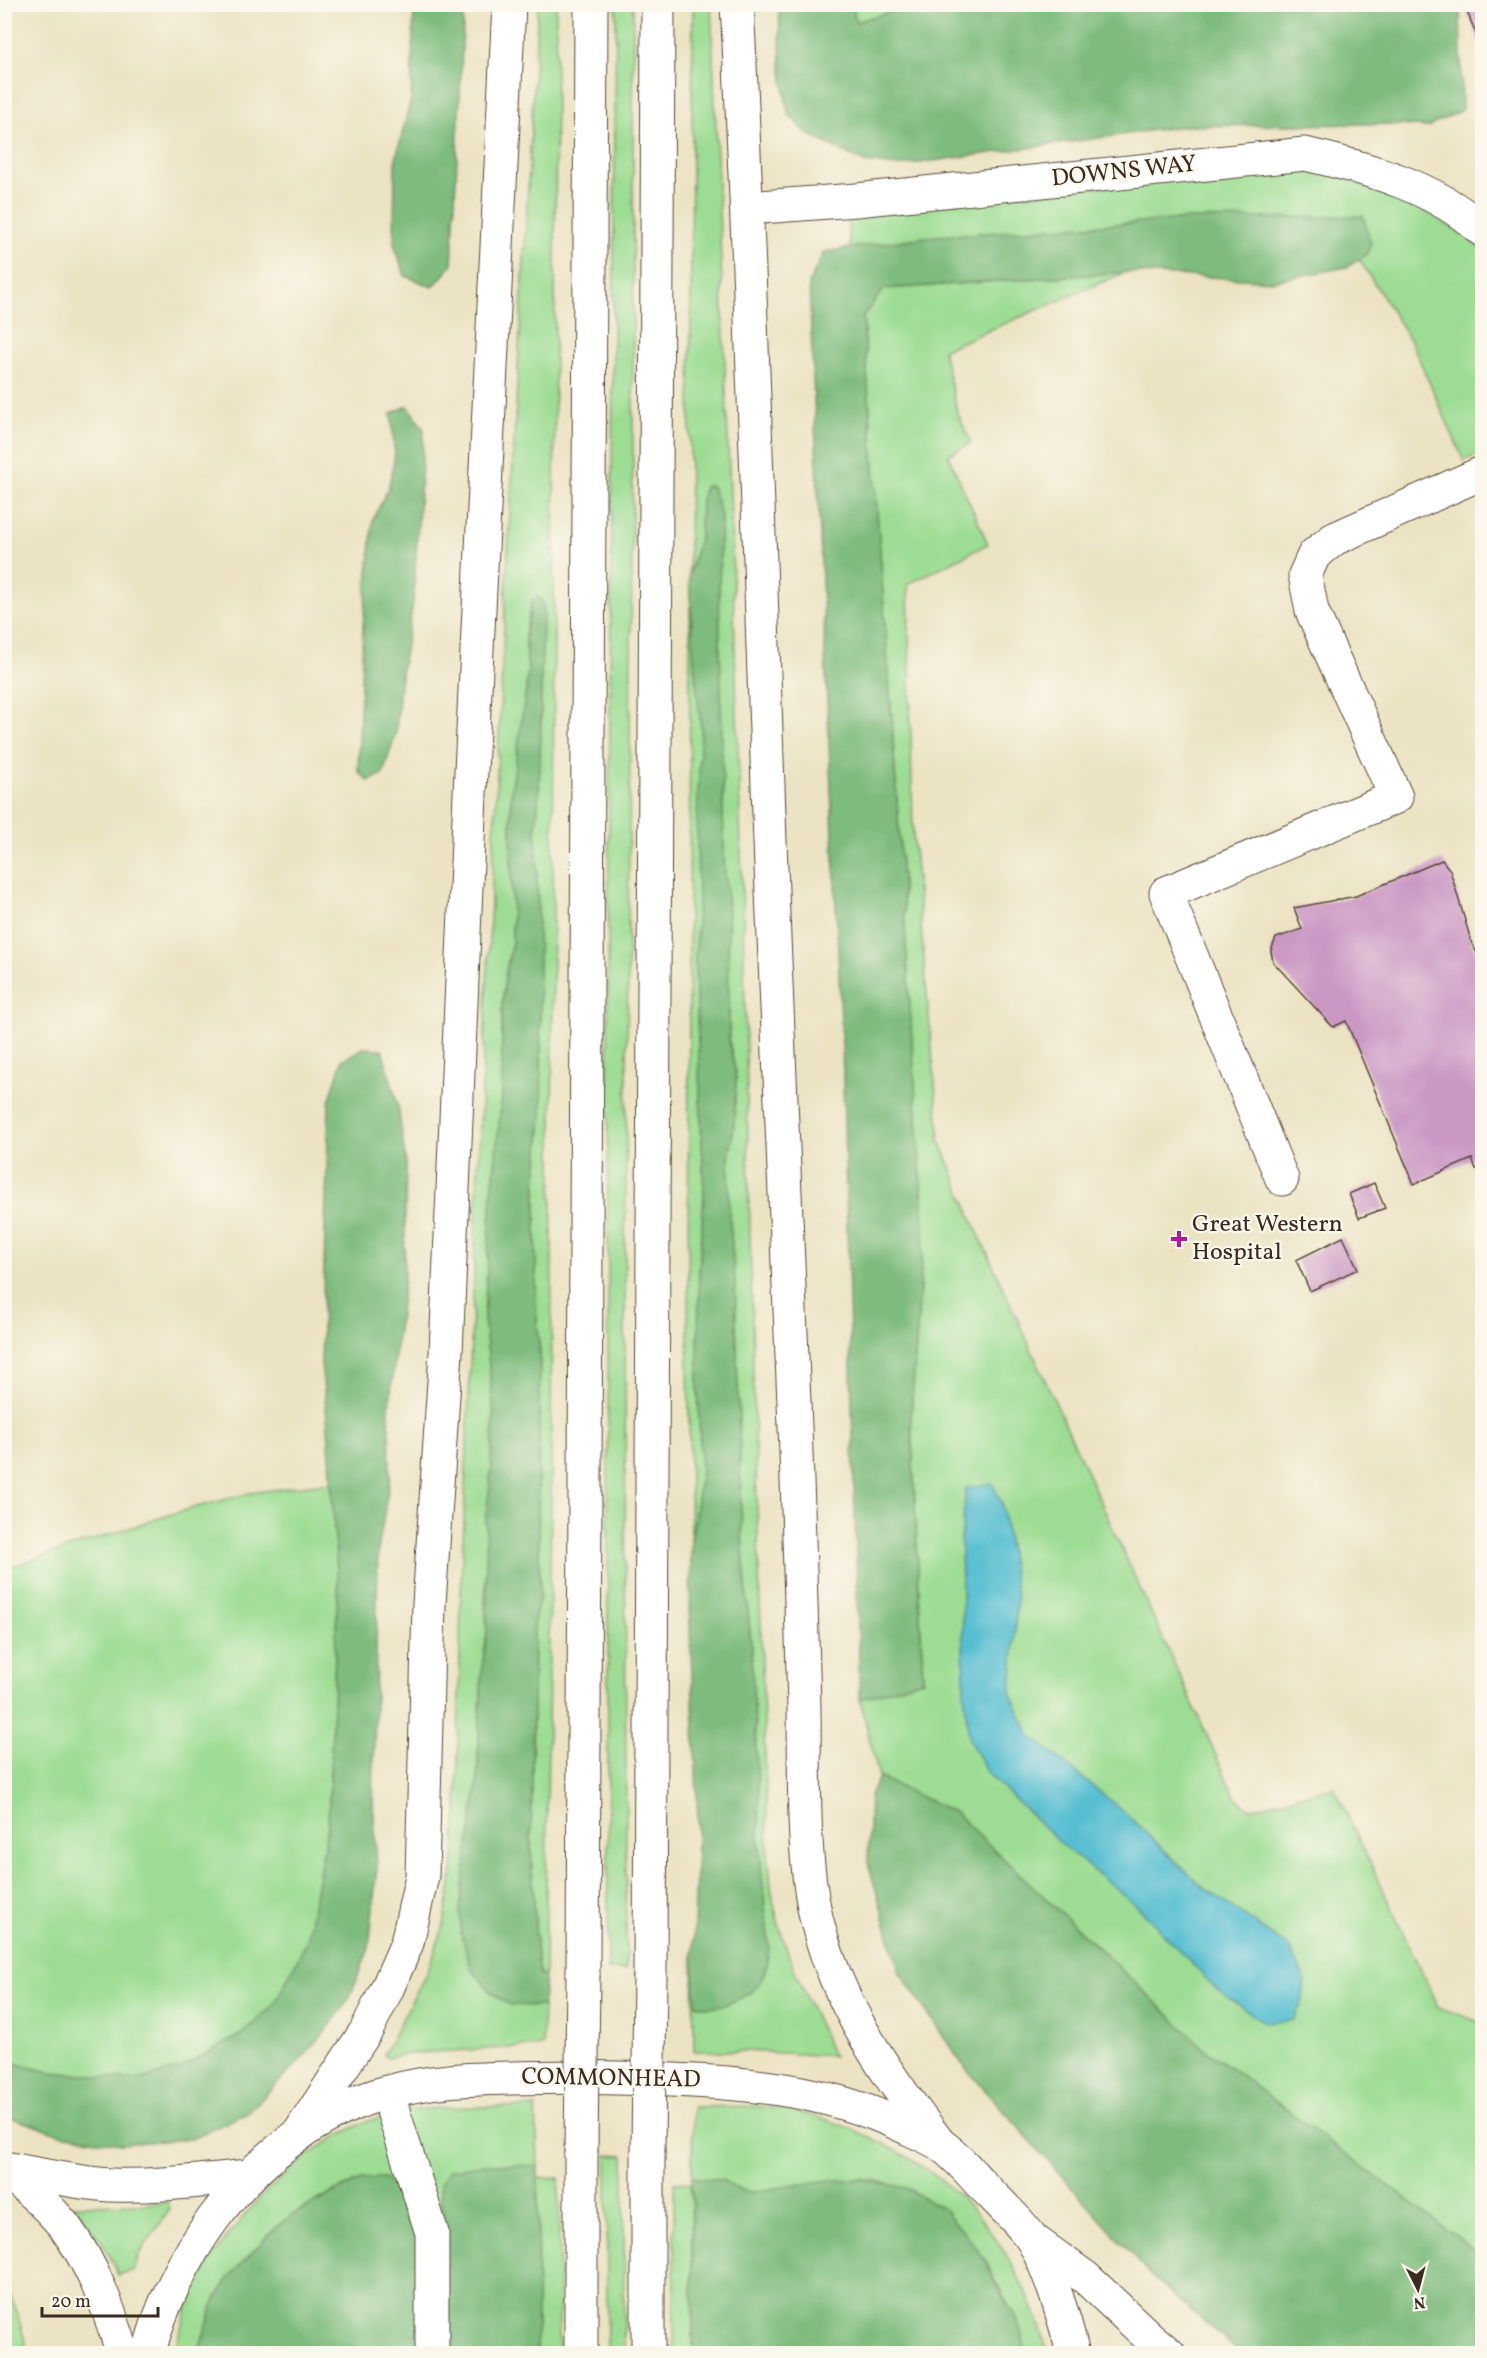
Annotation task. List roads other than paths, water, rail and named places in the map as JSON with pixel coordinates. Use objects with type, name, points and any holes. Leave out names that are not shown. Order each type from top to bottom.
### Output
[{"type":"main road","points":[[298,2135],[366,2031],[387,1989],[407,1943],[422,1876],[429,1604],[446,1352],[509,4]]},
{"type":"main road","points":[[581,2354],[591,4]]},
{"type":"main road","points":[[648,2354],[658,4]]},
{"type":"main road","points":[[737,4],[800,1533],[805,1776],[811,1889],[818,1925],[831,1968],[849,2008],[899,2092],[939,2143]]},
{"type":"main road","name":"DOWNS WAY","points":[[747,208],[855,200],[1305,154],[1363,168],[1419,190],[1467,215],[1482,230]]},
{"type":"main road","points":[[1282,1179],[1166,893],[1396,797],[1312,611],[1305,575],[1314,555],[1335,539],[1482,473]]},
{"type":"main road","name":"COMMONHEAD","points":[[149,2354],[181,2271],[206,2228],[223,2205],[250,2176],[298,2135],[335,2113],[387,2092],[454,2080],[535,2077],[638,2078],[759,2084],[838,2100],[880,2115],[939,2143],[1008,2210],[1032,2239],[1059,2305],[1073,2354]]},
{"type":"main road","points":[[387,2092],[432,2233],[432,2354]]},
{"type":"main road","points":[[4,2168],[87,2183],[122,2185],[250,2176]]},
{"type":"main road","points":[[4,2168],[51,2212],[74,2241],[96,2279],[123,2354]]},
{"type":"main road","points":[[1032,2239],[1086,2278],[1169,2354]]},
{"type":"water","points":[[992,1483],[1002,1504],[1017,1597],[1011,1694],[1030,1735],[1122,1810],[1203,1887],[1290,1948],[1305,1980],[1302,2003],[1293,2020],[1265,2023],[1217,1990],[1138,1907],[1064,1846],[989,1775],[969,1740],[964,1692],[961,1542],[966,1488]]},
{"type":"place","name":"Great Western Hospital","points":[[1179,1239]]}]
